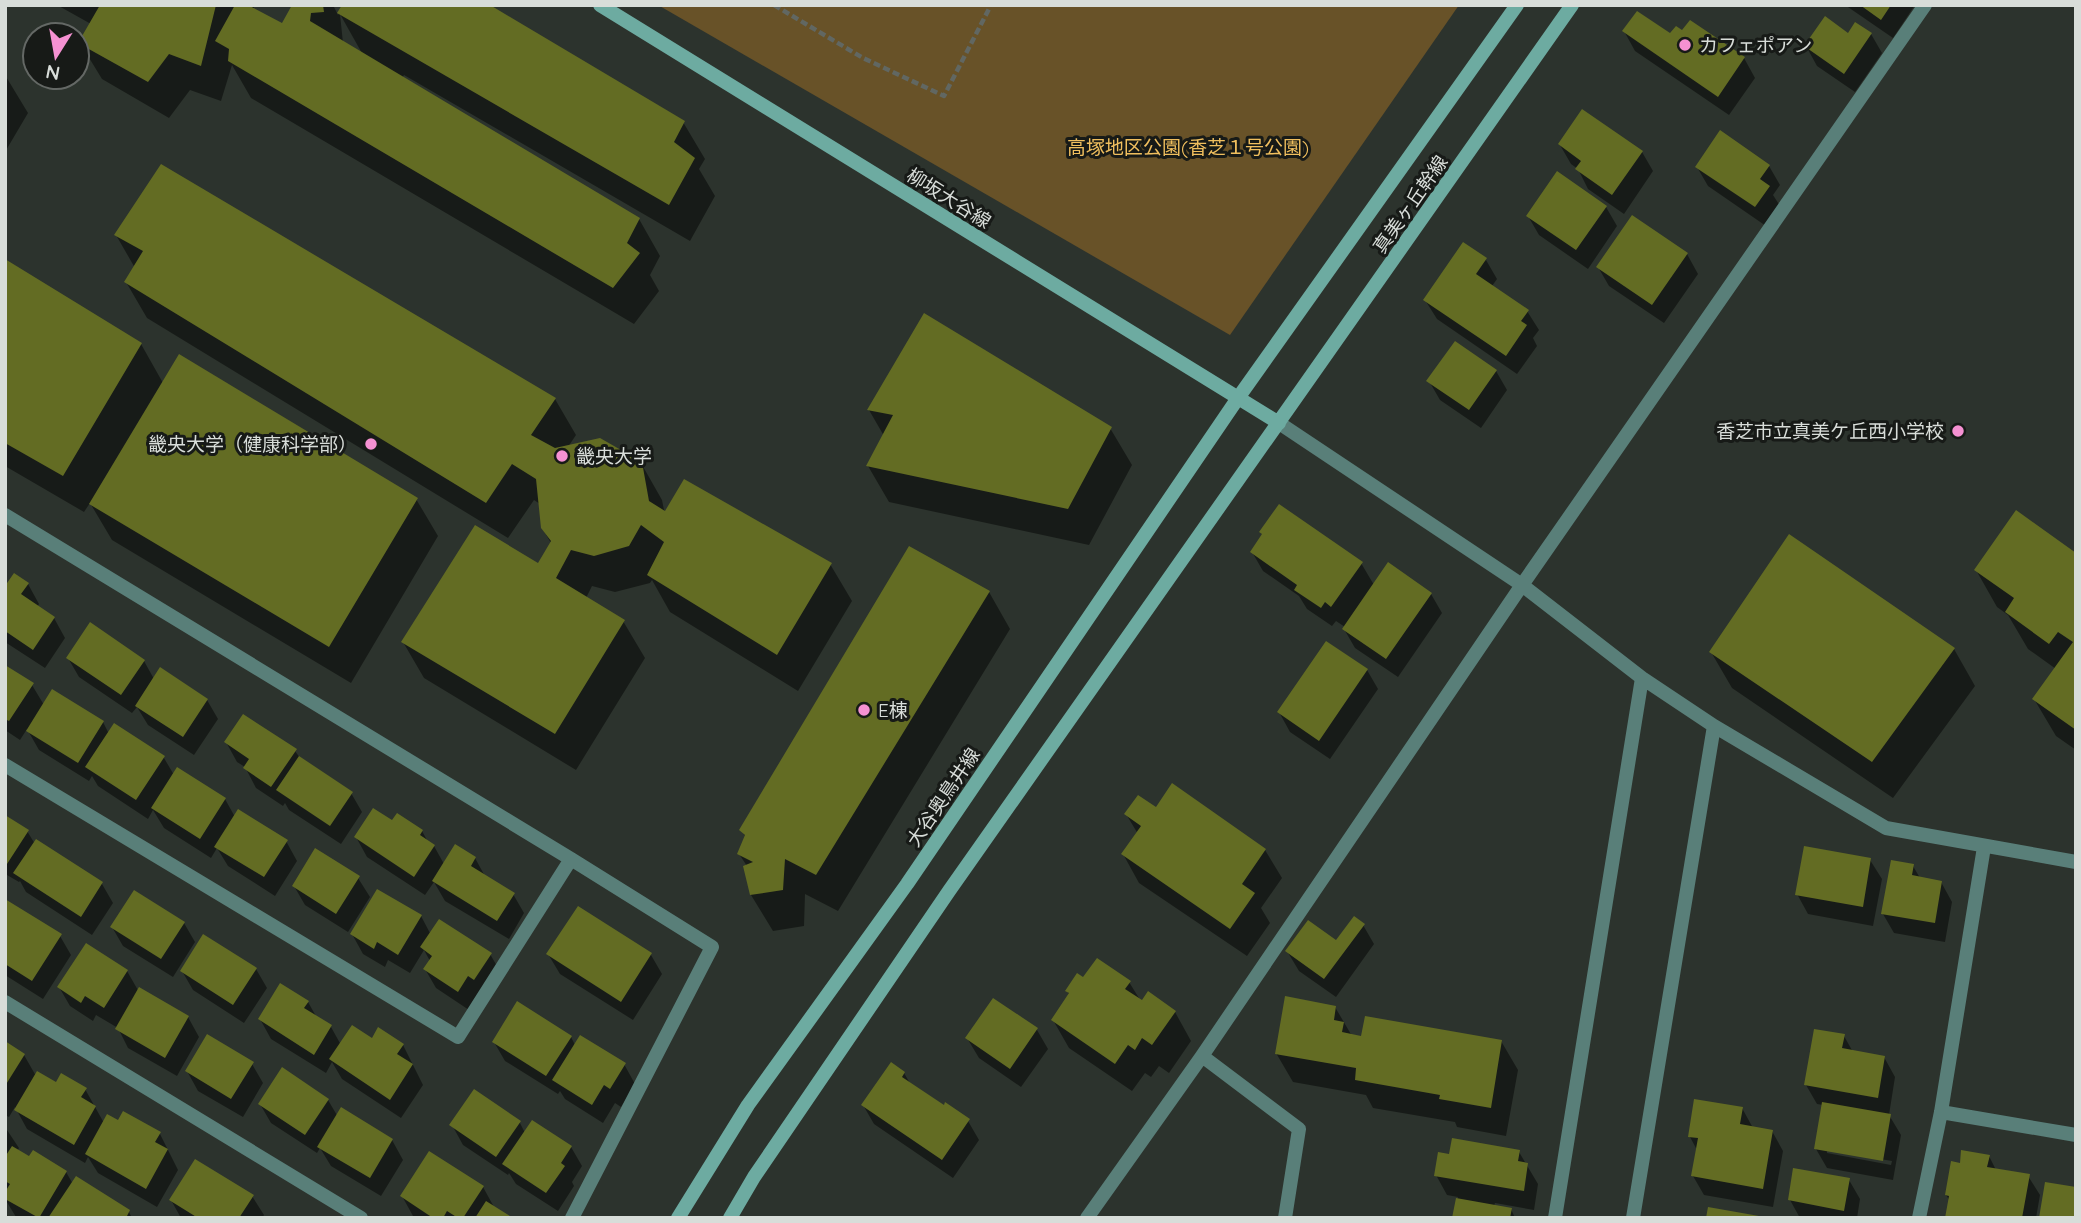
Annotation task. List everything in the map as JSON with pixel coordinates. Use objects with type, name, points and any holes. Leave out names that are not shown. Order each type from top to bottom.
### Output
[{"type":"street","name":"柳坂大谷線","points":[[600,5],[1279,423]]},
{"type":"street","name":"真美ヶ丘幹線","points":[[1238,398],[1517,5]]},
{"type":"street","name":"真美ヶ丘幹線","points":[[1279,423],[1572,5]]},
{"type":"street","points":[[1087,1218],[1202,1056],[1522,585],[1925,5]]},
{"type":"street","name":"大谷奥鳥井線","points":[[678,1218],[748,1105],[907,884],[1238,398]]},
{"type":"street","points":[[730,1218],[754,1177],[949,891],[1279,423],[1522,585],[1642,678],[1714,726],[1886,828],[2076,862]]},
{"type":"street","points":[[5,515],[712,947],[572,1218]]},
{"type":"street","points":[[1555,1218],[1642,678]]},
{"type":"street","points":[[1633,1218],[1714,726]]},
{"type":"street","points":[[5,765],[457,1037],[571,859]]},
{"type":"street","points":[[1919,1218],[1941,1112],[1984,847]]},
{"type":"street","points":[[5,1002],[361,1218]]},
{"type":"street","points":[[1202,1056],[1299,1129],[1284,1218]]},
{"type":"street","points":[[1941,1112],[2076,1135]]},
{"type":"path","points":[[774,5],[863,58],[944,96],[990,5]]},
{"type":"green space","name":"高塚地区公園(香芝１号公園)","points":[[658,5],[1459,5],[1230,335]]},
{"type":"building","points":[[100,5],[216,5],[201,66],[169,54],[148,82],[91,50],[91,21]]},
{"type":"building","points":[[235,5],[248,5],[282,23],[292,5],[323,5],[324,12],[311,13],[310,21],[640,218],[627,243],[640,253],[613,288],[228,61],[229,49],[215,41]]},
{"type":"building","points":[[342,5],[490,5],[685,121],[674,142],[695,158],[669,205],[337,13]]},
{"type":"building","points":[[1860,5],[1891,5],[1881,20]]},
{"type":"building","name":"カフェポアン","points":[[1637,11],[1670,33],[1676,26],[1682,30],[1690,20],[1745,57],[1718,97],[1622,31]]},
{"type":"building","points":[[1825,16],[1848,33],[1855,22],[1872,33],[1844,74],[1804,46]]},
{"type":"building","points":[[1582,109],[1643,151],[1612,195],[1575,169],[1581,161],[1558,144]]},
{"type":"building","points":[[1720,130],[1770,165],[1760,179],[1770,186],[1755,207],[1695,167]]},
{"type":"building","points":[[161,164],[556,398],[531,435],[555,448],[600,438],[642,462],[649,501],[665,511],[684,479],[832,563],[777,655],[647,575],[664,542],[641,525],[629,546],[594,556],[571,550],[556,578],[625,620],[555,734],[401,642],[475,525],[538,563],[551,541],[541,528],[536,479],[512,464],[486,503],[124,282],[143,251],[114,235]]},
{"type":"building","points":[[1557,171],[1607,206],[1576,250],[1526,216]]},
{"type":"building","points":[[1632,215],[1688,253],[1652,305],[1596,267]]},
{"type":"building","points":[[1463,242],[1487,258],[1476,274],[1529,310],[1521,321],[1527,325],[1506,356],[1423,300]]},
{"type":"building","points":[[5,259],[142,343],[63,476],[5,443]]},
{"type":"building","points":[[924,313],[1112,427],[1068,509],[866,466],[893,415],[867,410]]},
{"type":"building","points":[[1455,341],[1497,370],[1469,410],[1426,381]]},
{"type":"building","points":[[179,354],[418,498],[329,647],[89,504]]},
{"type":"building","points":[[1279,504],[1363,562],[1331,607],[1325,602],[1321,608],[1294,590],[1297,585],[1250,552],[1262,534],[1259,532]]},
{"type":"building","points":[[2016,510],[2076,553],[2076,730],[2032,699],[2073,642],[2058,632],[2049,644],[2005,612],[2014,598],[1974,570]]},
{"type":"building","points":[[1789,534],[1955,648],[1872,762],[1709,652]]},
{"type":"building","name":"E棟","points":[[909,546],[990,591],[816,875],[785,859],[783,890],[750,895],[743,866],[753,862],[737,854],[745,835],[739,830]]},
{"type":"building","points":[[1388,562],[1432,593],[1386,659],[1342,629]]},
{"type":"building","points":[[14,573],[29,583],[21,594],[55,617],[33,650],[5,631],[5,586]]},
{"type":"building","points":[[90,622],[145,660],[121,695],[66,658]]},
{"type":"building","points":[[1326,641],[1368,669],[1319,741],[1277,712]]},
{"type":"building","points":[[5,665],[34,683],[9,721],[5,719]]},
{"type":"building","points":[[160,667],[208,699],[183,737],[135,706]]},
{"type":"building","points":[[52,689],[104,721],[78,763],[26,731]]},
{"type":"building","points":[[243,714],[297,749],[271,787],[243,768],[249,759],[224,742]]},
{"type":"building","points":[[114,723],[165,756],[136,800],[85,767]]},
{"type":"building","points":[[299,756],[353,792],[330,826],[276,790]]},
{"type":"building","points":[[177,767],[226,798],[200,839],[151,808]]},
{"type":"building","points":[[1172,783],[1266,849],[1242,884],[1255,893],[1230,929],[1121,854],[1141,826],[1124,814],[1138,795],[1156,807]]},
{"type":"building","points":[[373,808],[392,820],[397,813],[423,830],[420,835],[435,845],[414,877],[354,837]]},
{"type":"building","points":[[238,809],[288,840],[264,877],[214,847]]},
{"type":"building","points":[[5,815],[29,830],[7,864],[5,863]]},
{"type":"building","points":[[36,839],[103,882],[81,917],[13,873]]},
{"type":"building","points":[[455,844],[476,857],[471,866],[515,893],[497,921],[432,881]]},
{"type":"building","points":[[1804,846],[1871,858],[1863,907],[1795,895]]},
{"type":"building","points":[[315,848],[360,876],[336,914],[292,886]]},
{"type":"building","points":[[1891,860],[1914,864],[1912,875],[1942,881],[1935,923],[1881,914]]},
{"type":"building","points":[[377,889],[422,915],[398,955],[377,942],[374,949],[350,934]]},
{"type":"building","points":[[134,890],[185,922],[161,959],[110,927]]},
{"type":"building","points":[[5,899],[62,934],[32,981],[5,964]]},
{"type":"building","points":[[578,906],[652,953],[621,1002],[546,954]]},
{"type":"building","points":[[1354,916],[1365,924],[1324,979],[1285,951],[1308,920],[1336,940]]},
{"type":"building","points":[[439,919],[492,953],[474,980],[468,976],[458,992],[423,969],[432,956],[420,947]]},
{"type":"building","points":[[203,934],[257,968],[233,1005],[180,971]]},
{"type":"building","points":[[86,943],[128,970],[104,1008],[85,996],[81,1003],[57,987]]},
{"type":"building","points":[[1097,958],[1131,981],[1125,989],[1142,1000],[1148,991],[1176,1011],[1152,1045],[1142,1038],[1135,1050],[1128,1045],[1115,1064],[1051,1020],[1069,993],[1065,991],[1077,973],[1083,977]]},
{"type":"building","points":[[280,983],[309,1001],[304,1008],[332,1025],[314,1055],[258,1019]]},
{"type":"building","points":[[139,987],[189,1016],[165,1058],[115,1029]]},
{"type":"building","points":[[1285,996],[1336,1006],[1334,1020],[1344,1022],[1342,1032],[1361,1036],[1365,1016],[1502,1040],[1491,1108],[1439,1099],[1440,1095],[1355,1080],[1356,1068],[1275,1054]]},
{"type":"building","points":[[993,998],[1038,1028],[1010,1069],[965,1038]]},
{"type":"building","points":[[517,1001],[572,1036],[546,1076],[492,1042]]},
{"type":"building","points":[[352,1025],[372,1038],[378,1027],[404,1044],[397,1054],[413,1064],[390,1100],[329,1059]]},
{"type":"building","points":[[1814,1029],[1845,1034],[1842,1048],[1885,1056],[1878,1098],[1804,1085]]},
{"type":"building","points":[[207,1034],[254,1062],[231,1099],[185,1071]]},
{"type":"building","points":[[580,1035],[626,1063],[610,1089],[604,1085],[592,1105],[552,1080]]},
{"type":"building","points":[[5,1041],[25,1054],[5,1086]]},
{"type":"building","points":[[891,1062],[905,1072],[902,1077],[970,1119],[942,1160],[861,1105]]},
{"type":"building","points":[[282,1067],[329,1099],[305,1135],[258,1104]]},
{"type":"building","points":[[37,1071],[56,1082],[61,1073],[87,1088],[81,1097],[96,1106],[74,1145],[14,1110]]},
{"type":"building","points":[[474,1089],[521,1121],[496,1157],[449,1125]]},
{"type":"building","points":[[1694,1099],[1743,1107],[1740,1124],[1773,1130],[1763,1189],[1691,1176],[1698,1138],[1688,1137]]},
{"type":"building","points":[[1822,1102],[1891,1114],[1883,1161],[1814,1149]]},
{"type":"building","points":[[341,1107],[393,1139],[370,1178],[317,1147]]},
{"type":"building","points":[[123,1111],[161,1132],[155,1142],[168,1149],[146,1189],[85,1154],[107,1114],[118,1120]]},
{"type":"building","points":[[532,1120],[572,1146],[561,1163],[565,1166],[546,1193],[502,1164]]},
{"type":"building","points":[[1452,1138],[1520,1150],[1518,1161],[1528,1163],[1524,1191],[1434,1176],[1438,1152],[1449,1154]]},
{"type":"building","points":[[12,1146],[29,1156],[33,1150],[67,1171],[39,1218],[5,1199],[5,1192],[10,1184],[5,1181],[5,1157]]},
{"type":"building","points":[[1961,1150],[1990,1155],[1987,1167],[2030,1174],[2022,1218],[1945,1218],[1949,1196],[1945,1195],[1951,1161],[1960,1163]]},
{"type":"building","points":[[429,1151],[484,1186],[463,1218],[447,1211],[443,1218],[433,1218],[400,1196]]},
{"type":"building","points":[[195,1159],[254,1195],[239,1218],[198,1218],[169,1200]]},
{"type":"building","points":[[1793,1168],[1850,1178],[1844,1211],[1788,1200]]},
{"type":"building","points":[[76,1176],[130,1210],[126,1218],[48,1218]]},
{"type":"building","points":[[2045,1182],[2076,1187],[2076,1218],[2039,1218]]},
{"type":"building","points":[[1456,1198],[1512,1208],[1510,1218],[1452,1218]]},
{"type":"building","points":[[486,1201],[513,1218],[475,1218]]},
{"type":"building","points":[[1708,1207],[1759,1216],[1759,1218],[1706,1218]]},
{"type":"place","name":"カフェポアン","points":[[1685,45]]},
{"type":"place","name":"香芝市立真美ケ丘西小学校","points":[[1958,431]]},
{"type":"place","name":"畿央大学（健康科学部）","points":[[371,444]]},
{"type":"place","name":"畿央大学","points":[[562,456]]},
{"type":"place","name":"E棟","points":[[864,710]]}]
